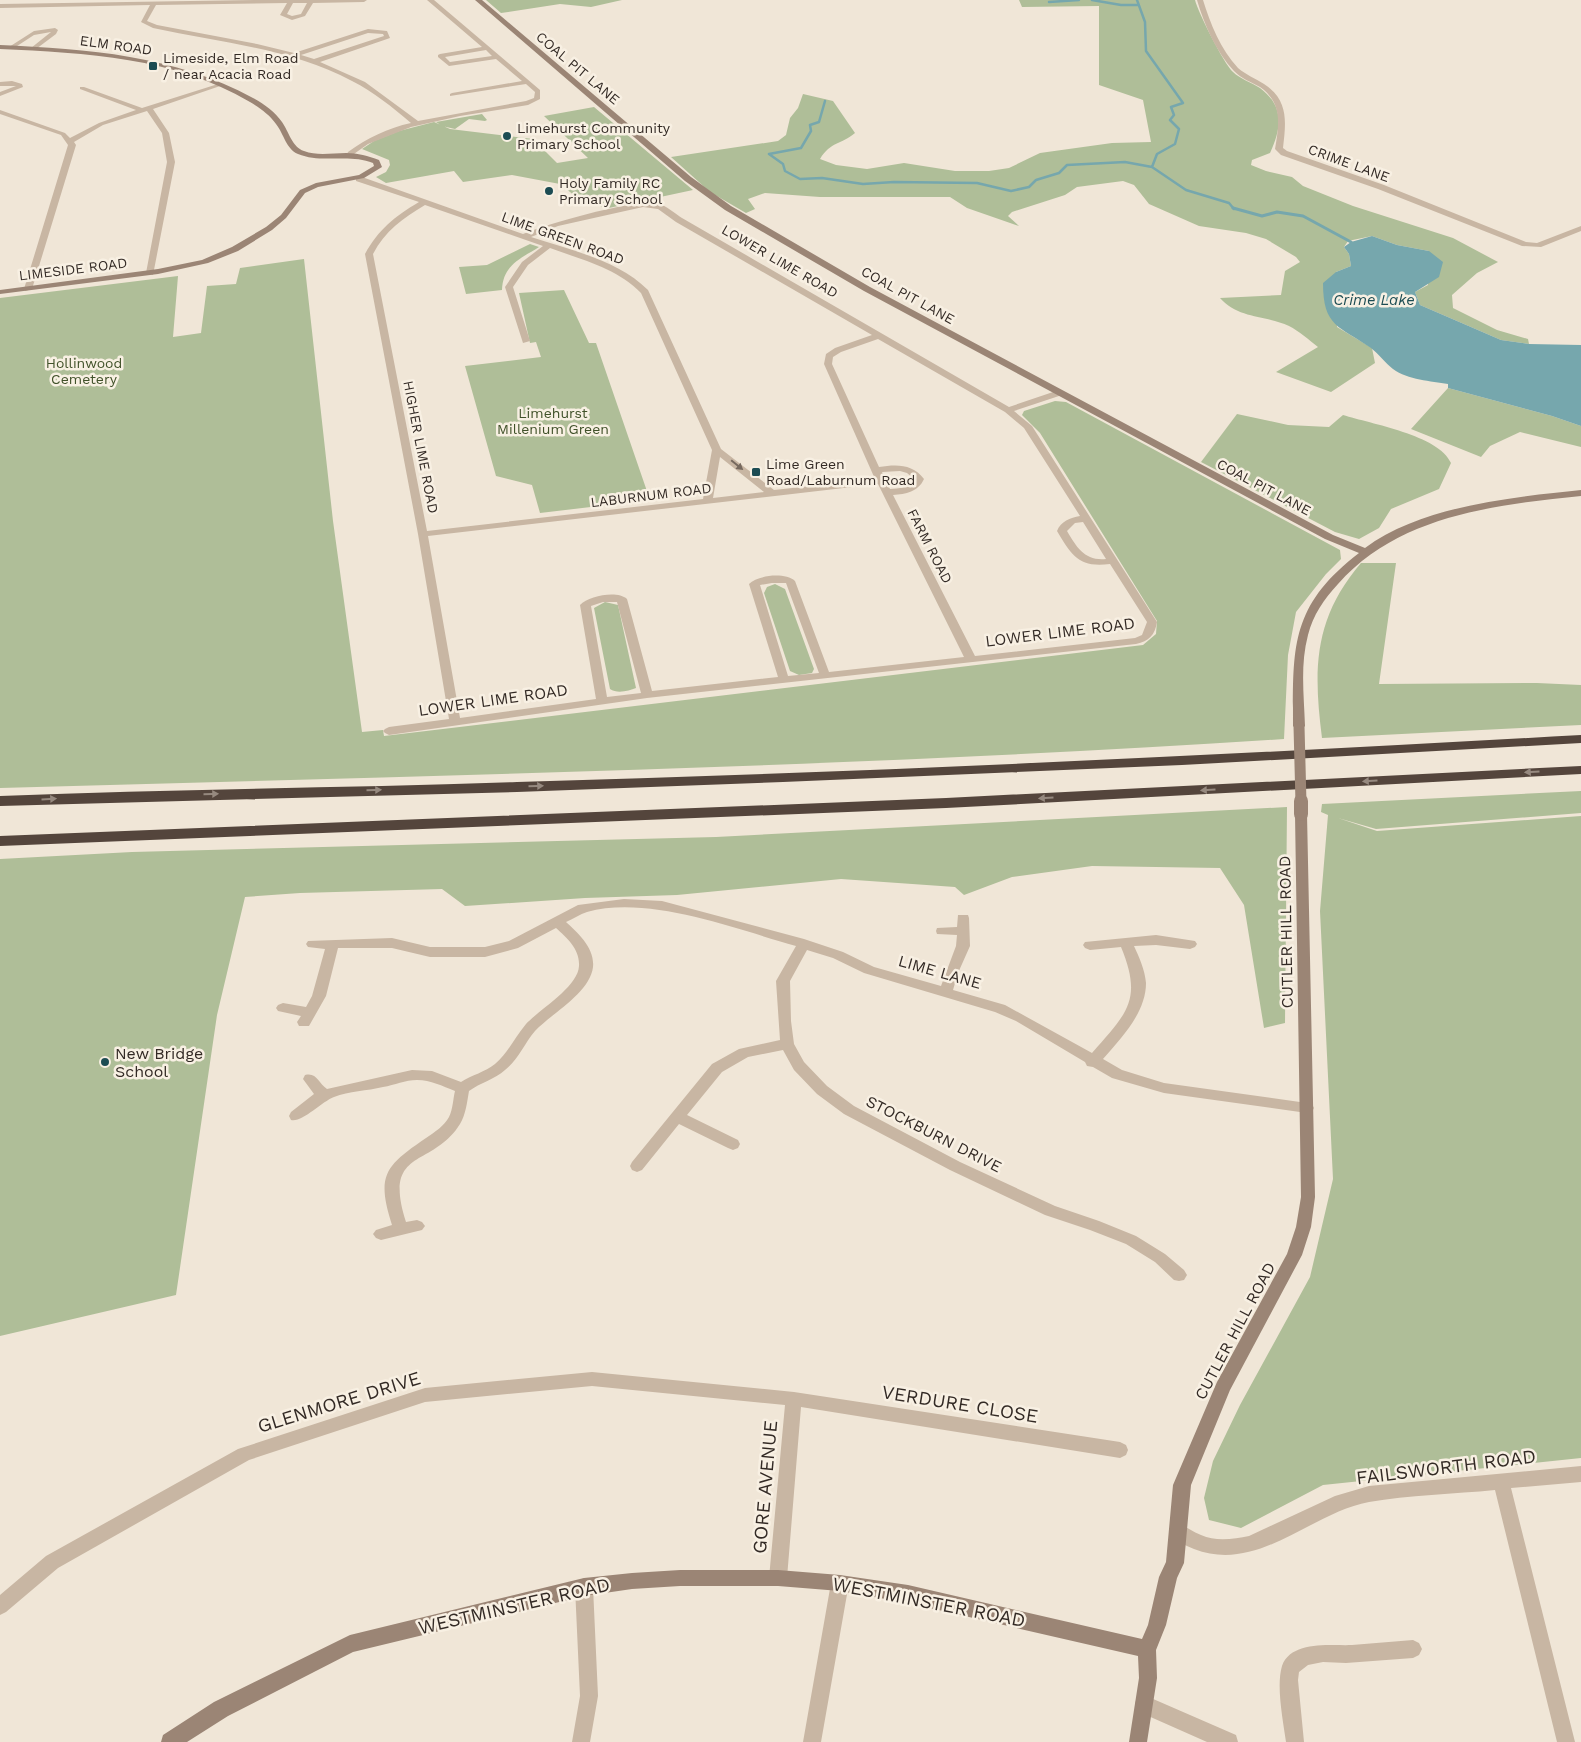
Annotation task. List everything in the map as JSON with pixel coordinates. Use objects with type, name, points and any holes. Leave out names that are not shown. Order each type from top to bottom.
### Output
[{"type":"highway","points":[[0,801],[873,774],[1257,758],[1581,739]]},
{"type":"highway","points":[[0,841],[946,803],[1581,770]]},
{"type":"street","points":[[0,6],[364,0]]},
{"type":"street","points":[[359,179],[371,174],[378,167],[376,162],[367,157],[351,154],[357,147],[373,138],[416,123],[528,103],[537,99],[538,91],[430,0]]},
{"type":"street","name":"COAL PIT LANE","points":[[478,0],[708,195],[868,289],[1059,393],[1329,537],[1364,552]]},
{"type":"street","name":"CRIME LANE","points":[[1200,0],[1211,28],[1238,71],[1266,89],[1280,103],[1284,123],[1279,148],[1284,153],[1380,187],[1525,244],[1538,245],[1581,228]]},
{"type":"street","points":[[291,1],[283,15],[292,18],[303,14],[311,1]]},
{"type":"street","points":[[154,2],[144,22],[155,27],[241,42],[294,55],[313,62],[353,78],[374,90],[416,123]]},
{"type":"street","points":[[12,47],[34,31],[42,29],[55,30],[54,33],[34,48]]},
{"type":"street","points":[[294,55],[368,31],[385,32],[388,36],[313,62]]},
{"type":"street","name":"ELM ROAD","points":[[0,47],[111,55],[161,64],[196,74],[255,103],[278,121],[291,143],[299,152],[314,155],[351,154]]},
{"type":"street","points":[[488,48],[440,56],[449,64],[498,56]]},
{"type":"street","points":[[452,95],[528,82]]},
{"type":"street","points":[[0,84],[12,83],[20,85],[20,87],[0,94]]},
{"type":"street","points":[[69,142],[101,124],[220,85]]},
{"type":"street","points":[[82,88],[145,109],[164,128],[170,144],[171,162],[150,273]]},
{"type":"street","points":[[0,112],[63,134],[72,145],[28,289]]},
{"type":"street","name":"LIMESIDE ROAD","points":[[0,292],[182,268],[234,250],[259,236],[281,219],[304,190],[321,184],[359,179]]},
{"type":"street","name":"LIME GREEN ROAD","points":[[359,179],[606,266],[635,282],[645,292],[717,450],[773,494]]},
{"type":"street","name":"HIGHER LIME ROAD","points":[[423,203],[398,218],[378,237],[369,254],[423,534],[455,721]]},
{"type":"street","name":"LOWER LIME ROAD","points":[[389,731],[647,695],[1136,641],[1145,638],[1150,632],[1152,622],[1086,518],[1026,426],[1008,410],[679,220],[660,207],[643,205],[556,224],[523,238]]},
{"type":"street","points":[[526,341],[509,287],[519,270],[532,256],[548,246]]},
{"type":"street","name":"FARM ROAD","points":[[878,336],[838,350],[829,356],[828,364],[881,481],[971,659]]},
{"type":"street","points":[[1008,410],[1059,393]]},
{"type":"street","points":[[707,501],[717,450]]},
{"type":"street","points":[[877,470],[906,469],[915,473],[919,479],[912,488],[887,492]]},
{"type":"street","name":"LABURNUM ROAD","points":[[423,534],[881,481]]},
{"type":"street","name":"CUTLER HILL ROAD","points":[[1138,1742],[1148,1678],[1148,1650],[1157,1625],[1168,1577],[1175,1564],[1182,1485],[1223,1387],[1282,1279],[1303,1234],[1308,1197],[1299,665],[1301,641],[1307,622],[1316,604],[1332,581],[1364,552],[1407,530],[1435,519],[1522,499],[1581,493]]},
{"type":"street","points":[[1086,518],[1072,521],[1062,531],[1077,556],[1100,563],[1113,561]]},
{"type":"street","points":[[784,680],[754,584],[760,582],[790,580],[825,675]]},
{"type":"street","points":[[602,701],[585,605],[595,600],[610,597],[622,600],[647,695]]},
{"type":"street","name":"LIME LANE","points":[[313,944],[392,943],[430,952],[485,952],[513,945],[574,912],[593,906],[651,903],[804,944],[838,955],[869,970],[1000,1008],[1021,1018],[1092,1062],[1117,1074],[1164,1088],[1306,1108]]},
{"type":"street","points":[[462,1088],[501,1065],[511,1055],[528,1031],[576,988],[581,981],[586,966],[584,952],[574,935],[558,922]]},
{"type":"street","points":[[942,930],[963,924],[963,946],[951,974],[946,992]]},
{"type":"street","points":[[1090,945],[1156,940],[1190,944]]},
{"type":"street","points":[[1092,1062],[1116,1033],[1137,999],[1139,983],[1126,942]]},
{"type":"street","points":[[283,1008],[306,1017],[319,996],[333,944]]},
{"type":"street","name":"STOCKBURN DRIVE","points":[[804,944],[783,981],[784,1021],[787,1044],[799,1066],[809,1078],[834,1100],[850,1110],[955,1166],[1050,1211],[1094,1225],[1131,1240],[1160,1258],[1179,1275]]},
{"type":"street","points":[[637,1166],[716,1068],[744,1053],[787,1044]]},
{"type":"street","points":[[296,1116],[325,1094],[356,1084],[384,1082],[416,1074],[433,1077],[462,1088]]},
{"type":"street","points":[[310,1079],[319,1091],[325,1094]]},
{"type":"street","points":[[401,1230],[391,1191],[395,1173],[407,1159],[440,1137],[449,1128],[458,1112],[462,1088]]},
{"type":"street","points":[[677,1117],[733,1144]]},
{"type":"street","points":[[381,1234],[417,1226]]},
{"type":"street","name":"GLENMORE DRIVE","points":[[0,1606],[52,1562],[244,1454],[425,1395],[592,1379],[794,1399]]},
{"type":"street","name":"VERDURE CLOSE","points":[[794,1399],[1120,1450]]},
{"type":"street","name":"GORE AVENUE","points":[[778,1578],[794,1399]]},
{"type":"street","name":"FAILSWORTH ROAD","points":[[1179,1532],[1205,1546],[1224,1549],[1251,1544],[1342,1502],[1369,1494],[1581,1474]]},
{"type":"street","points":[[1501,1481],[1566,1742]]},
{"type":"street","name":"WESTMINSTER ROAD","points":[[170,1742],[221,1709],[350,1644],[584,1587],[680,1578],[778,1578],[840,1583],[908,1594],[1130,1644],[1148,1650]]},
{"type":"street","points":[[812,1742],[840,1583]]},
{"type":"street","points":[[581,1742],[588,1696],[584,1587]]},
{"type":"street","points":[[1295,1742],[1290,1680],[1292,1667],[1304,1657],[1324,1653],[1346,1654],[1413,1649]]},
{"type":"street","points":[[1144,1704],[1229,1742]]},
{"type":"green space","points":[[486,0],[622,0],[591,7],[560,4],[501,13]]},
{"type":"green space","points":[[1019,0],[1195,0],[1212,38],[1229,67],[1242,79],[1260,88],[1268,95],[1277,110],[1277,134],[1270,153],[1252,160],[1251,165],[1266,171],[1292,177],[1303,186],[1353,206],[1453,238],[1498,262],[1477,273],[1452,295],[1453,308],[1497,330],[1528,339],[1529,344],[1501,340],[1420,305],[1415,292],[1428,285],[1429,251],[1397,245],[1372,236],[1348,241],[1344,247],[1349,254],[1351,266],[1336,272],[1337,327],[1372,348],[1375,363],[1331,392],[1276,372],[1318,347],[1289,326],[1235,310],[1220,298],[1281,295],[1285,271],[1300,262],[1296,257],[1266,239],[1246,233],[1199,226],[1149,204],[1134,185],[1123,181],[1077,187],[1065,195],[1012,212],[1008,216],[1019,226],[967,208],[950,197],[820,197],[765,193],[748,199],[755,209],[746,213],[710,192],[671,157],[778,141],[786,135],[790,118],[798,108],[803,94],[833,101],[855,133],[832,146],[820,159],[836,165],[867,169],[904,163],[955,171],[989,171],[1009,168],[1040,153],[1112,143],[1151,142],[1143,100],[1099,85],[1099,6],[1022,7]]},
{"type":"green space","name":"Limehurst Community Primary School","points":[[594,107],[693,190],[604,209],[590,198],[580,200],[560,184],[512,175],[463,182],[454,171],[386,183],[376,177],[386,172],[390,165],[389,160],[362,149],[374,141],[399,131],[434,122],[450,129],[533,139],[557,163],[588,158],[544,116]]},
{"type":"green space","points":[[482,114],[487,120],[469,119],[455,129],[442,126],[436,122]]},
{"type":"green space","points":[[530,244],[539,247],[519,259],[509,269],[503,281],[502,290],[466,294],[459,267],[487,265]]},
{"type":"green space","name":"Hollinwood Cemetery","points":[[304,259],[333,521],[362,732],[383,730],[384,736],[1143,645],[1156,634],[1157,621],[1040,433],[1022,415],[1024,411],[1055,401],[1066,402],[1340,550],[1341,559],[1326,574],[1296,612],[1288,655],[1284,739],[1124,749],[802,764],[0,788],[0,298],[178,276],[173,337],[201,333],[207,286],[236,284],[240,268]]},
{"type":"green space","name":"Limehurst Millenium Green","points":[[564,290],[589,343],[596,343],[650,500],[540,513],[532,485],[496,476],[465,366],[541,357],[536,342],[530,343],[519,293]]},
{"type":"green space","points":[[1448,388],[1552,416],[1581,426],[1581,447],[1520,432],[1490,446],[1481,457],[1411,429]]},
{"type":"green space","points":[[1237,414],[1288,425],[1329,427],[1343,415],[1419,438],[1444,453],[1451,463],[1439,489],[1391,509],[1379,528],[1359,539],[1335,532],[1201,462]]},
{"type":"green space","points":[[1361,563],[1396,563],[1379,684],[1537,683],[1581,685],[1581,725],[1322,738],[1318,689],[1320,645],[1334,604],[1345,583]]},
{"type":"green space","points":[[775,584],[785,589],[814,669],[812,673],[799,675],[790,671],[764,593],[767,587]]},
{"type":"green space","points":[[605,602],[618,605],[636,688],[630,690],[619,692],[610,689],[594,608]]},
{"type":"green space","points":[[1581,791],[1581,813],[1376,829],[1338,818],[1377,831],[1581,816],[1581,1458],[1323,1485],[1241,1528],[1209,1520],[1204,1498],[1213,1461],[1240,1405],[1310,1277],[1333,1179],[1320,911],[1328,815],[1321,812],[1322,804]]},
{"type":"green space","points":[[1287,807],[1285,1023],[1264,1028],[1244,905],[1220,868],[1092,866],[1012,877],[964,895],[955,887],[841,879],[677,895],[585,898],[465,906],[442,889],[300,893],[245,897],[217,1015],[176,1295],[0,1336],[0,859],[132,852],[716,837]]},
{"type":"water","name":"Crime Lake","points":[[1372,236],[1397,245],[1429,251],[1443,262],[1439,277],[1415,292],[1420,305],[1501,340],[1529,344],[1581,345],[1581,426],[1552,416],[1448,388],[1448,384],[1406,376],[1393,369],[1371,348],[1335,324],[1326,309],[1323,283],[1336,272],[1351,266],[1349,254],[1344,247],[1351,242]]},
{"type":"waterway","points":[[1049,2],[1079,0]]},
{"type":"waterway","points":[[1092,0],[1121,5],[1138,5]]},
{"type":"waterway","points":[[1137,0],[1145,22],[1146,51],[1183,103],[1171,107],[1174,115],[1170,120],[1179,129],[1175,144],[1157,154],[1152,167]]},
{"type":"waterway","points":[[825,101],[819,122],[810,125],[811,131],[801,148],[769,154],[783,164],[785,171],[800,179],[822,178],[863,184],[894,182],[977,183],[1011,191],[1029,187],[1036,180],[1059,173],[1067,165],[1125,162],[1152,167]]},
{"type":"waterway","points":[[1152,167],[1186,190],[1229,203],[1233,208]]},
{"type":"waterway","points":[[1233,208],[1262,216],[1277,212],[1303,216],[1351,242]]},
{"type":"place","name":"Limeside, Elm Road / near Acacia Road","points":[[153,66]]},
{"type":"place","name":"Limehurst Community Primary School","points":[[507,136]]},
{"type":"place","name":"Holy Family RC Primary School","points":[[549,191]]},
{"type":"place","name":"Lime Green Road/Laburnum Road","points":[[756,472]]},
{"type":"place","name":"New Bridge School","points":[[105,1062]]}]
